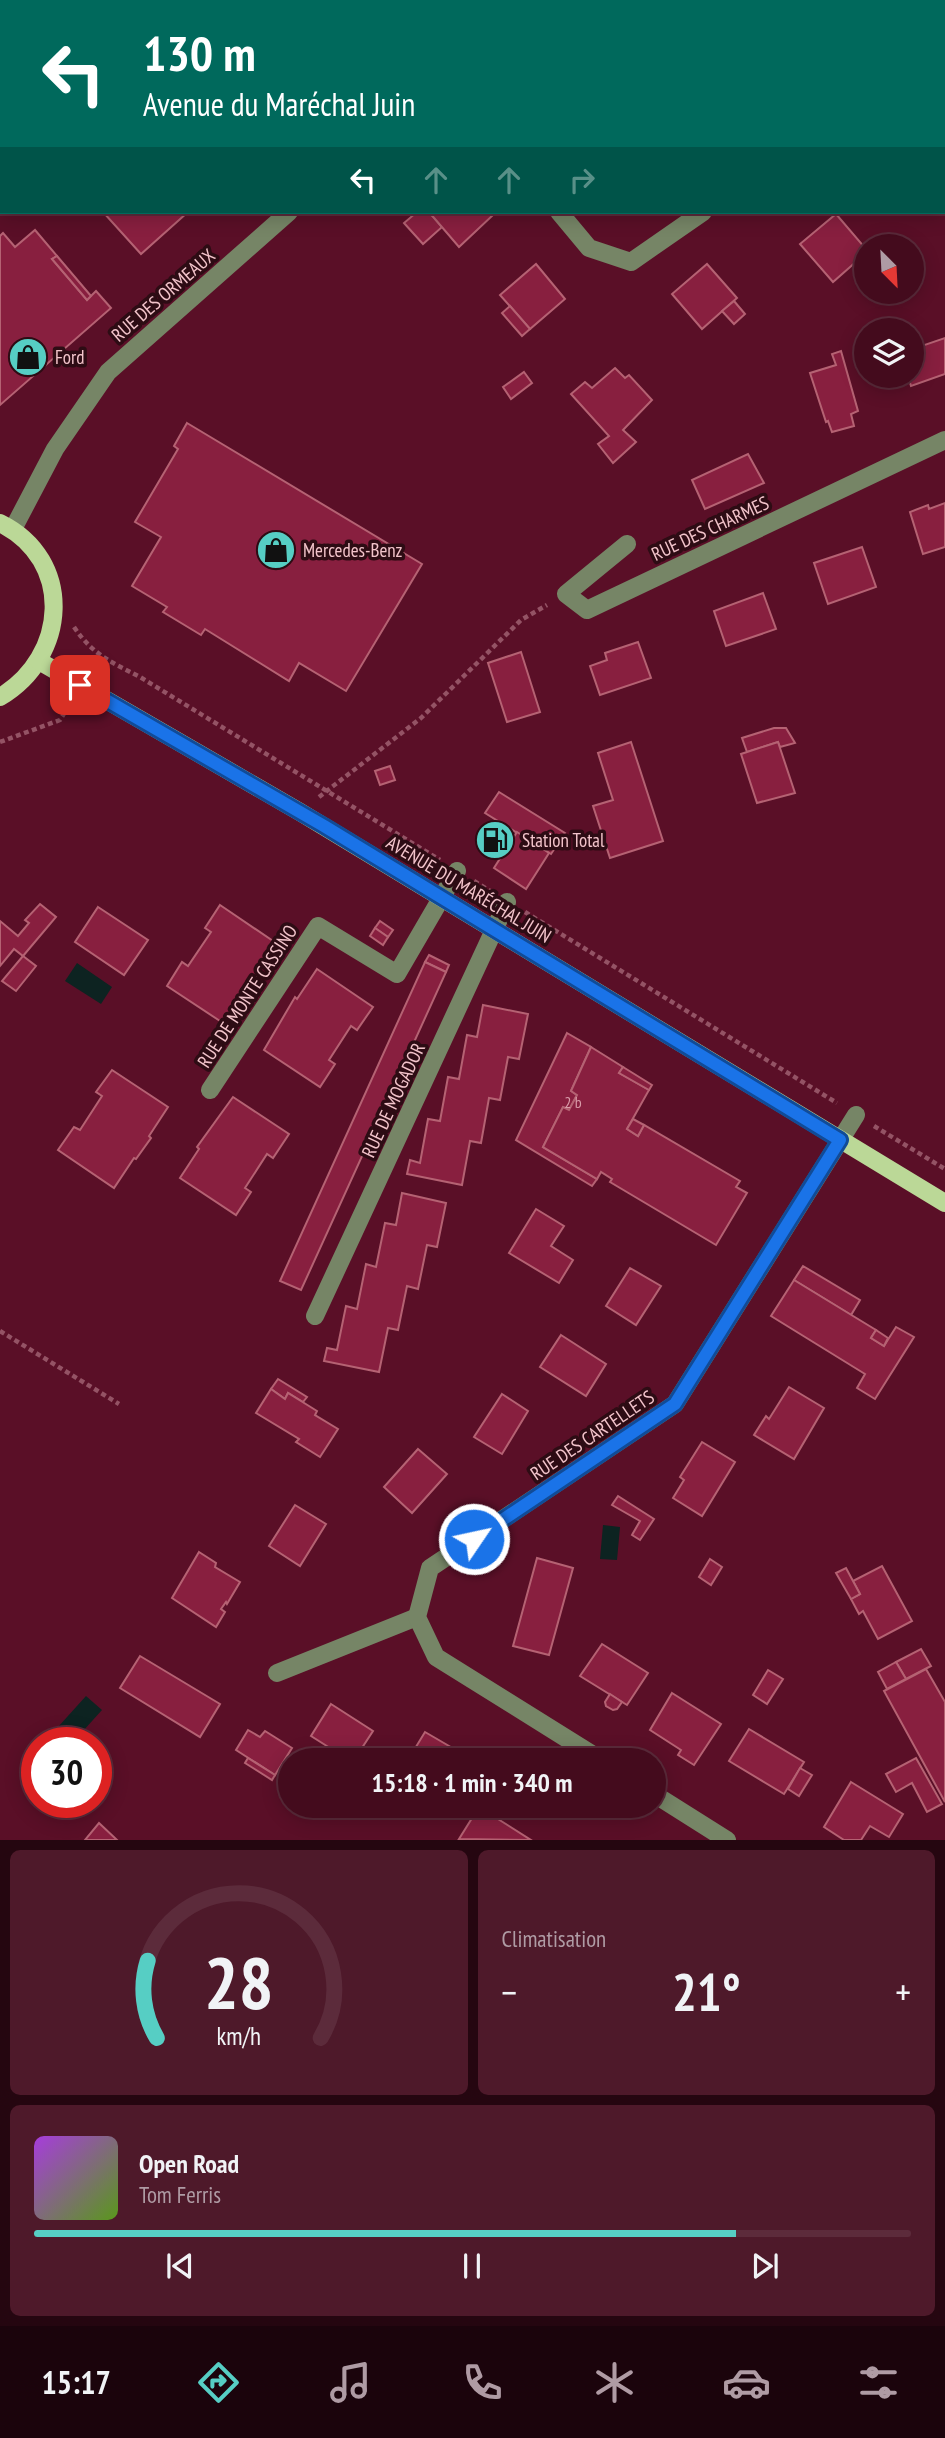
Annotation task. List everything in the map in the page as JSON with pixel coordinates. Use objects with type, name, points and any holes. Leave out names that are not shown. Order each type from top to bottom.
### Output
[{"type":"main road","points":[[0,697],[23,681],[39,661],[50,638],[54,614],[52,589],[44,566],[31,545],[6,526]]},
{"type":"main road","name":"AVENUE DU MARÉCHAL JUIN","points":[[39,661],[496,929],[945,1203]]},
{"type":"street","name":"RUE DES ORMEAUX","points":[[6,526],[108,372],[287,214]]},
{"type":"street","points":[[561,214],[589,248],[631,262],[700,214]]},
{"type":"street","name":"RUE DES CHARMES","points":[[626,544],[566,594],[586,610],[945,440]]},
{"type":"street","name":"RUE DE MONTE CASSINO","points":[[210,1090],[318,926],[397,974],[457,871]]},
{"type":"street","name":"RUE DE MOGADOR","points":[[315,1316],[508,902]]},
{"type":"street","name":"RUE DES CARTELLETS","points":[[417,1617],[430,1568],[675,1404],[856,1115]]},
{"type":"street","points":[[277,1674],[417,1617],[436,1657],[582,1748]]},
{"type":"street","points":[[666,1801],[727,1839]]},
{"type":"path","points":[[300,812],[421,718],[521,620],[566,594]]},
{"type":"path","points":[[0,742],[60,720],[80,685]]},
{"type":"path","points":[[0,1331],[119,1404]]},
{"type":"water","points":[[77,963],[112,987],[101,1004],[65,981]]},
{"type":"water","points":[[603,1525],[620,1527],[617,1560],[600,1559]]},
{"type":"water","points":[[86,1696],[102,1710],[87,1727],[58,1727]]},
{"type":"building","points":[[105,214],[186,214],[141,254]]},
{"type":"building","points":[[415,214],[431,214],[442,227],[423,244],[404,223]]},
{"type":"building","points":[[431,214],[493,215],[459,247]]},
{"type":"building","points":[[836,214],[854,235],[854,264],[833,282],[800,244]]},
{"type":"building","name":"Ford","points":[[35,230],[57,256],[52,259],[87,300],[96,291],[111,308],[0,405],[0,236],[3,233],[15,247]]},
{"type":"building","points":[[57,256],[91,296],[87,300],[52,259]]},
{"type":"building","points":[[536,264],[565,299],[530,329],[500,295]]},
{"type":"building","points":[[707,264],[737,298],[702,329],[672,294]]},
{"type":"building","points":[[734,301],[745,314],[734,324],[722,311]]},
{"type":"building","points":[[510,306],[530,329],[522,336],[502,313]]},
{"type":"building","points":[[945,338],[945,374],[924,381],[924,345]]},
{"type":"building","points":[[841,351],[858,411],[851,414],[854,426],[832,432],[828,421],[826,422],[810,373],[836,365],[832,354]]},
{"type":"building","points":[[615,368],[625,378],[629,375],[652,400],[623,430],[636,442],[613,463],[598,444],[609,436],[571,394],[585,382],[592,388]]},
{"type":"building","points":[[524,372],[532,383],[511,399],[503,387]]},
{"type":"building","name":"Mercedes-Benz","points":[[187,423],[422,564],[346,691],[299,663],[289,681],[205,629],[201,635],[163,612],[167,607],[132,586],[161,537],[135,522],[178,449],[174,446]]},
{"type":"building","points":[[748,454],[764,483],[705,509],[692,480]]},
{"type":"building","points":[[945,503],[945,547],[923,554],[910,512],[928,505],[929,509]]},
{"type":"building","points":[[862,547],[876,587],[828,604],[814,563]]},
{"type":"building","points":[[763,593],[776,629],[726,646],[714,611]]},
{"type":"building","points":[[638,642],[651,678],[600,695],[590,666],[607,660],[605,653]]},
{"type":"building","points":[[521,652],[540,712],[507,722],[488,663]]},
{"type":"building","points":[[774,728],[786,728],[795,743],[780,747],[778,742],[747,752],[742,738]]},
{"type":"building","points":[[631,742],[663,841],[610,858],[593,806],[613,800],[598,753]]},
{"type":"building","points":[[778,742],[795,793],[757,803],[741,754]]},
{"type":"building","points":[[390,766],[395,780],[380,785],[375,771]]},
{"type":"building","points":[[499,792],[565,833],[551,854],[485,813]]},
{"type":"building","points":[[517,832],[549,853],[526,889],[494,868]]},
{"type":"building","points":[[40,904],[56,917],[23,956],[14,949],[0,966],[0,921],[18,936],[29,923],[25,920]]},
{"type":"building","points":[[220,905],[276,943],[257,971],[259,973],[223,1023],[167,986],[182,962],[188,966],[211,932],[205,928]]},
{"type":"building","points":[[98,907],[148,940],[124,975],[75,942]]},
{"type":"building","points":[[380,921],[393,930],[388,937],[375,928]]},
{"type":"building","points":[[375,928],[388,937],[383,945],[370,936]]},
{"type":"building","points":[[429,955],[449,965],[446,972],[425,962]]},
{"type":"building","points":[[23,956],[36,966],[16,991],[2,981]]},
{"type":"building","points":[[425,962],[446,972],[301,1290],[280,1281]]},
{"type":"building","points":[[317,969],[373,1007],[357,1030],[351,1026],[329,1060],[335,1064],[320,1087],[264,1050],[295,997],[297,999]]},
{"type":"building","points":[[483,1005],[528,1014],[519,1059],[508,1057],[500,1100],[489,1098],[481,1143],[470,1141],[462,1185],[407,1174],[410,1160],[420,1163],[428,1119],[440,1121],[448,1077],[459,1079],[467,1035],[477,1037]]},
{"type":"building","points":[[567,1033],[591,1047],[571,1091],[577,1095],[569,1110],[563,1107],[543,1147],[597,1179],[592,1186],[516,1140]]},
{"type":"building","points":[[591,1047],[623,1067],[619,1073],[649,1090],[627,1129],[638,1136],[644,1125],[740,1181],[736,1187],[747,1193],[716,1245],[610,1182],[612,1179],[601,1172],[597,1179],[543,1147],[563,1107],[569,1110],[577,1095],[571,1091]]},
{"type":"building","points":[[623,1067],[652,1085],[649,1090],[619,1073]]},
{"type":"building","points":[[112,1070],[168,1107],[149,1136],[151,1138],[114,1188],[58,1150],[74,1127],[80,1130],[102,1096],[96,1092]]},
{"type":"building","points":[[233,1097],[289,1134],[273,1158],[267,1154],[245,1188],[251,1192],[236,1215],[180,1178],[199,1149],[197,1147]]},
{"type":"building","points":[[633,1119],[644,1125],[638,1136],[627,1129]]},
{"type":"building","points":[[402,1193],[446,1203],[437,1247],[427,1245],[418,1289],[407,1286],[398,1330],[388,1328],[379,1372],[324,1361],[327,1348],[337,1350],[346,1306],[357,1309],[366,1264],[376,1267],[385,1223],[396,1225]]},
{"type":"building","points":[[536,1209],[564,1226],[551,1246],[573,1260],[559,1283],[509,1253]]},
{"type":"building","points":[[803,1266],[860,1300],[851,1315],[794,1280]]},
{"type":"building","points":[[630,1268],[661,1286],[636,1325],[606,1306]]},
{"type":"building","points":[[794,1280],[876,1330],[871,1338],[884,1346],[896,1327],[914,1337],[875,1399],[857,1388],[865,1374],[771,1316]]},
{"type":"building","points":[[876,1330],[888,1338],[884,1346],[871,1338]]},
{"type":"building","points":[[561,1335],[606,1364],[586,1396],[540,1367]]},
{"type":"building","points":[[278,1379],[307,1397],[303,1402],[288,1393],[285,1399],[271,1389]]},
{"type":"building","points":[[789,1387],[824,1408],[794,1459],[754,1435],[766,1416],[769,1419]]},
{"type":"building","points":[[271,1389],[285,1399],[288,1393],[317,1411],[315,1415],[338,1429],[320,1457],[296,1442],[299,1439],[256,1413]]},
{"type":"building","points":[[502,1394],[528,1411],[502,1454],[474,1437]]},
{"type":"building","points":[[702,1442],[735,1462],[702,1516],[673,1498],[684,1480],[680,1477]]},
{"type":"building","points":[[418,1449],[447,1474],[412,1513],[384,1487]]},
{"type":"building","points":[[618,1496],[654,1519],[640,1540],[632,1535],[640,1521],[612,1505]]},
{"type":"building","points":[[295,1505],[326,1524],[300,1566],[269,1546]]},
{"type":"building","points":[[199,1552],[216,1563],[215,1567],[240,1582],[221,1609],[225,1612],[216,1627],[172,1598]]},
{"type":"building","points":[[537,1558],[573,1568],[549,1655],[513,1646]]},
{"type":"building","points":[[710,1559],[722,1567],[711,1585],[699,1577]]},
{"type":"building","points":[[882,1566],[912,1621],[878,1639],[863,1611],[859,1614],[851,1599],[860,1594],[853,1581]]},
{"type":"building","points":[[846,1568],[860,1594],[851,1599],[836,1573]]},
{"type":"building","points":[[602,1644],[648,1673],[627,1705],[580,1676]]},
{"type":"building","points":[[921,1649],[931,1666],[906,1679],[896,1662]]},
{"type":"building","points":[[140,1656],[220,1704],[200,1737],[120,1688]]},
{"type":"building","points":[[896,1662],[906,1679],[887,1689],[878,1672]]},
{"type":"building","points":[[926,1669],[945,1702],[945,1802],[884,1691]]},
{"type":"building","points":[[768,1670],[783,1679],[767,1704],[753,1695]]},
{"type":"building","points":[[672,1693],[721,1724],[694,1765],[678,1755],[681,1750],[650,1730]]},
{"type":"building","points":[[610,1694],[622,1702],[617,1709],[606,1706],[605,1702]]},
{"type":"building","points":[[331,1704],[373,1731],[362,1748],[330,1748],[311,1736]]},
{"type":"building","points":[[749,1729],[804,1762],[784,1794],[729,1761]]},
{"type":"building","points":[[248,1730],[260,1737],[265,1731],[292,1748],[278,1748],[278,1770],[275,1775],[236,1750]]},
{"type":"building","points":[[425,1732],[452,1748],[415,1748]]},
{"type":"building","points":[[248,1758],[275,1775],[272,1780],[245,1763]]},
{"type":"building","points":[[916,1758],[942,1804],[927,1812],[912,1783],[896,1792],[886,1774]]},
{"type":"building","points":[[800,1768],[812,1775],[799,1796],[788,1789]]},
{"type":"building","points":[[851,1782],[903,1814],[889,1837],[870,1826],[861,1840],[844,1840],[824,1827]]},
{"type":"building","points":[[472,1818],[496,1818],[531,1840],[459,1839]]},
{"type":"building","points":[[99,1823],[117,1840],[85,1840]]},
{"type":"place","name":"Ford","points":[[28,357]]},
{"type":"place","name":"Mercedes-Benz","points":[[276,550]]},
{"type":"place","name":"Station Total","points":[[495,840]]},
{"type":"route","points":[[80,685],[324,826],[840,1140],[675,1404],[474,1539]]}]
